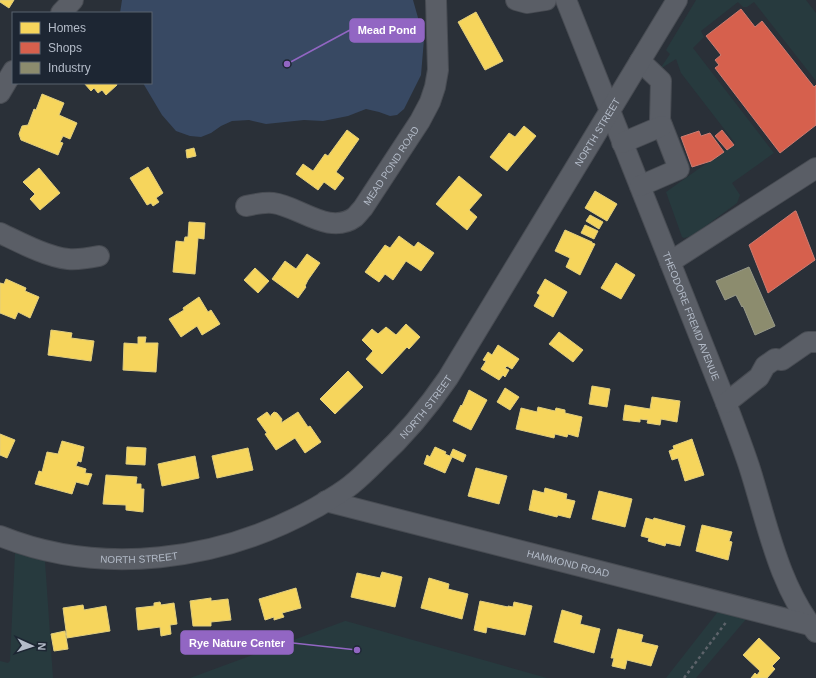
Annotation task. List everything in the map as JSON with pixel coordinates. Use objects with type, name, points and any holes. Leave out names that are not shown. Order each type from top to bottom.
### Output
[{"type":"street","points":[[62,12],[73,0]]},
{"type":"street","name":"MEAD POND ROAD","points":[[246,206],[260,203],[282,204],[320,220],[334,223],[344,222],[355,217],[363,208],[420,121],[430,102],[435,87],[438,70],[436,0]]},
{"type":"street","points":[[516,0],[527,2],[546,0]]},
{"type":"street","name":"THEODORE FREMD AVENUE","points":[[566,0],[726,403],[749,466],[781,567],[799,607],[813,628]]},
{"type":"street","name":"NORTH STREET","points":[[0,536],[31,547],[85,557],[145,559],[176,556],[201,552],[256,536],[283,524],[326,501],[351,485],[412,426],[431,403],[448,378],[609,110],[678,0]]},
{"type":"street","points":[[640,61],[661,81],[660,120],[678,169],[640,186]]},
{"type":"street","points":[[0,93],[12,73]]},
{"type":"street","points":[[622,143],[662,126]]},
{"type":"street","points":[[670,262],[816,168]]},
{"type":"street","points":[[0,233],[51,255],[67,259],[84,259],[99,256]]},
{"type":"street","points":[[726,403],[759,378],[768,378],[779,369],[782,360],[813,338]]},
{"type":"street","name":"HAMMOND ROAD","points":[[326,501],[738,606],[813,628]]},
{"type":"path","points":[[684,678],[738,606]]},
{"type":"green space","points":[[696,0],[806,0],[816,13],[816,81],[754,2],[747,7],[743,7],[738,2],[701,31],[704,37],[693,48],[774,153],[732,183],[740,195],[737,203],[692,236],[684,238],[682,237],[666,192],[735,143],[681,73],[676,59],[660,69],[670,54],[666,50]]},
{"type":"green space","points":[[15,553],[45,561],[53,678],[0,678],[0,661],[8,663],[10,661]]},
{"type":"green space","points":[[720,609],[747,618],[696,678],[666,678]]},
{"type":"green space","points":[[346,621],[547,678],[190,678]]},
{"type":"water","points":[[122,0],[413,0],[424,39],[421,75],[404,109],[397,115],[390,116],[366,109],[348,116],[323,121],[304,120],[266,124],[249,120],[232,121],[201,137],[190,136],[176,131],[162,115],[144,84],[152,84],[152,12],[120,12]]},
{"type":"building: Homes","points":[[0,0],[14,0],[9,8],[0,2]]},
{"type":"building: Homes","points":[[476,12],[503,61],[485,70],[458,22]]},
{"type":"building: Homes","points":[[85,84],[117,85],[106,95],[102,90],[98,93],[94,88],[91,91]]},
{"type":"building: Homes","points":[[42,94],[64,103],[59,115],[77,123],[70,139],[63,136],[60,142],[63,143],[58,155],[21,140],[19,134],[22,126],[28,125]]},
{"type":"building: Homes","points":[[524,126],[536,136],[507,171],[490,157],[509,133],[515,137]]},
{"type":"building: Homes","points":[[347,130],[359,139],[336,172],[344,178],[335,190],[324,182],[318,190],[296,174],[303,164],[313,171],[325,154],[328,156]]},
{"type":"building: Homes","points":[[194,148],[196,156],[187,158],[186,150]]},
{"type":"building: Homes","points":[[148,167],[163,193],[156,198],[159,202],[153,206],[151,203],[147,205],[130,178]]},
{"type":"building: Homes","points":[[39,168],[60,193],[40,210],[30,199],[35,194],[23,182]]},
{"type":"building: Homes","points":[[459,176],[482,195],[469,210],[477,217],[467,230],[436,204]]},
{"type":"building: Homes","points":[[595,191],[617,204],[607,221],[585,208]]},
{"type":"building: Homes","points":[[590,215],[603,222],[599,229],[586,221]]},
{"type":"building: Homes","points":[[189,222],[205,223],[204,239],[198,238],[195,274],[173,272],[176,241],[184,242],[185,237],[188,237]]},
{"type":"building: Homes","points":[[585,225],[598,231],[594,239],[581,233]]},
{"type":"building: Homes","points":[[565,230],[595,244],[580,275],[566,267],[570,258],[555,251]]},
{"type":"building: Homes","points":[[399,236],[414,247],[418,242],[434,253],[421,271],[406,261],[393,280],[385,274],[379,282],[365,272],[385,245],[390,248]]},
{"type":"building: Homes","points":[[307,254],[320,263],[298,298],[272,279],[285,261],[296,269]]},
{"type":"building: Homes","points":[[616,263],[635,275],[621,299],[601,288]]},
{"type":"building: Homes","points":[[255,268],[269,281],[258,293],[244,280]]},
{"type":"building: Homes","points":[[6,279],[26,288],[25,291],[39,297],[30,318],[18,312],[15,319],[0,313],[0,283],[4,284]]},
{"type":"building: Homes","points":[[545,279],[567,292],[553,317],[534,306],[540,295],[537,293]]},
{"type":"building: Homes","points":[[199,297],[208,312],[211,310],[220,324],[202,335],[197,326],[181,337],[169,319],[184,310],[183,308]]},
{"type":"building: Homes","points":[[406,324],[420,337],[409,349],[407,347],[382,374],[366,359],[373,351],[362,340],[372,329],[378,334],[386,327],[396,335]]},
{"type":"building: Homes","points":[[51,330],[72,333],[71,338],[94,341],[91,361],[48,355]]},
{"type":"building: Homes","points":[[559,332],[583,350],[573,362],[549,344]]},
{"type":"building: Homes","points":[[138,337],[146,337],[145,343],[158,343],[156,372],[123,370],[124,343],[138,344]]},
{"type":"building: Homes","points":[[498,345],[519,359],[512,369],[507,366],[505,368],[509,370],[505,377],[503,375],[499,380],[481,369],[486,361],[483,360],[488,352],[492,355]]},
{"type":"building: Homes","points":[[348,371],[363,387],[335,414],[320,399]]},
{"type":"building: Homes","points":[[592,386],[610,389],[607,407],[589,404]]},
{"type":"building: Homes","points":[[505,388],[519,397],[510,410],[497,402]]},
{"type":"building: Homes","points":[[469,390],[487,400],[471,430],[453,421]]},
{"type":"building: Homes","points":[[652,397],[680,401],[677,422],[661,419],[660,425],[647,423],[648,420],[640,419],[640,422],[623,420],[625,405],[650,409]]},
{"type":"building: Homes","points":[[538,407],[555,411],[556,408],[565,410],[565,413],[582,417],[578,437],[568,434],[567,437],[555,434],[554,438],[516,429],[521,408],[537,412]]},
{"type":"building: Homes","points":[[267,412],[271,417],[274,412],[277,413],[282,419],[281,423],[298,412],[321,442],[305,453],[295,438],[276,450],[265,434],[267,433],[257,419]]},
{"type":"building: Homes","points":[[0,434],[15,440],[7,458],[0,455]]},
{"type":"building: Homes","points":[[692,439],[704,475],[685,481],[678,458],[672,460],[669,451],[674,449],[673,446]]},
{"type":"building: Homes","points":[[62,441],[84,447],[81,462],[78,461],[76,466],[86,469],[85,473],[92,474],[88,485],[76,482],[72,494],[35,484],[39,471],[42,472],[47,452],[58,454]]},
{"type":"building: Homes","points":[[127,447],[146,448],[145,465],[126,464]]},
{"type":"building: Homes","points":[[435,447],[446,452],[445,454],[452,457],[445,473],[424,464],[427,455],[430,457]]},
{"type":"building: Homes","points":[[248,448],[253,470],[217,478],[212,456]]},
{"type":"building: Homes","points":[[453,449],[466,455],[463,462],[450,456]]},
{"type":"building: Homes","points":[[195,456],[199,478],[162,486],[158,464]]},
{"type":"building: Homes","points":[[476,468],[507,476],[499,504],[468,496]]},
{"type":"building: Homes","points":[[106,475],[137,477],[136,484],[141,484],[141,489],[144,489],[143,512],[126,510],[126,505],[103,504]]},
{"type":"building: Homes","points":[[545,488],[567,494],[566,499],[575,501],[570,518],[558,515],[557,517],[529,510],[533,490],[544,493]]},
{"type":"building: Homes","points":[[599,491],[632,499],[625,527],[592,519]]},
{"type":"building: Homes","points":[[646,518],[653,520],[654,518],[685,526],[680,546],[666,543],[665,546],[648,541],[649,538],[641,536]]},
{"type":"building: Homes","points":[[702,525],[732,532],[729,541],[732,542],[728,560],[696,551]]},
{"type":"building: Homes","points":[[382,572],[402,577],[395,607],[351,597],[357,573],[380,578]]},
{"type":"building: Homes","points":[[429,578],[449,584],[448,589],[468,594],[462,619],[421,608]]},
{"type":"building: Homes","points":[[296,588],[301,608],[282,613],[284,617],[274,620],[274,617],[265,620],[259,599]]},
{"type":"building: Homes","points":[[211,598],[211,601],[228,599],[231,620],[211,622],[211,626],[193,626],[190,601]]},
{"type":"building: Homes","points":[[480,601],[508,607],[513,607],[514,602],[532,606],[525,635],[487,627],[486,633],[474,630]]},
{"type":"building: Homes","points":[[160,602],[161,605],[174,603],[177,624],[170,625],[171,634],[161,636],[160,627],[138,630],[136,608],[154,606],[154,603]]},
{"type":"building: Homes","points":[[83,605],[84,610],[106,606],[110,631],[67,638],[63,608]]},
{"type":"building: Homes","points":[[562,610],[582,616],[580,624],[600,629],[594,653],[554,642]]},
{"type":"building: Homes","points":[[618,629],[643,635],[641,642],[658,646],[651,666],[627,660],[625,669],[612,666],[614,658],[611,658]]},
{"type":"building: Homes","points":[[65,631],[68,649],[54,651],[51,634]]},
{"type":"building: Homes","points":[[759,638],[780,658],[772,666],[775,669],[767,678],[751,678],[755,673],[757,675],[760,671],[743,655]]},
{"type":"building: Shops","points":[[741,9],[755,27],[762,21],[814,87],[816,85],[816,125],[780,153],[715,68],[719,65],[715,60],[721,55],[706,36]]},
{"type":"building: Shops","points":[[722,130],[734,145],[727,150],[715,136]]},
{"type":"building: Shops","points":[[699,131],[701,136],[710,133],[724,152],[711,161],[692,167],[681,137]]},
{"type":"building: Shops","points":[[795,211],[815,260],[768,293],[749,245]]},
{"type":"building: Industry","points":[[749,267],[775,326],[755,335],[743,306],[742,307],[736,295],[725,300],[716,281]]},
{"type":"place","name":"Mead Pond","points":[[287,64]]},
{"type":"place","name":"Rye Nature Center","points":[[357,650]]}]
